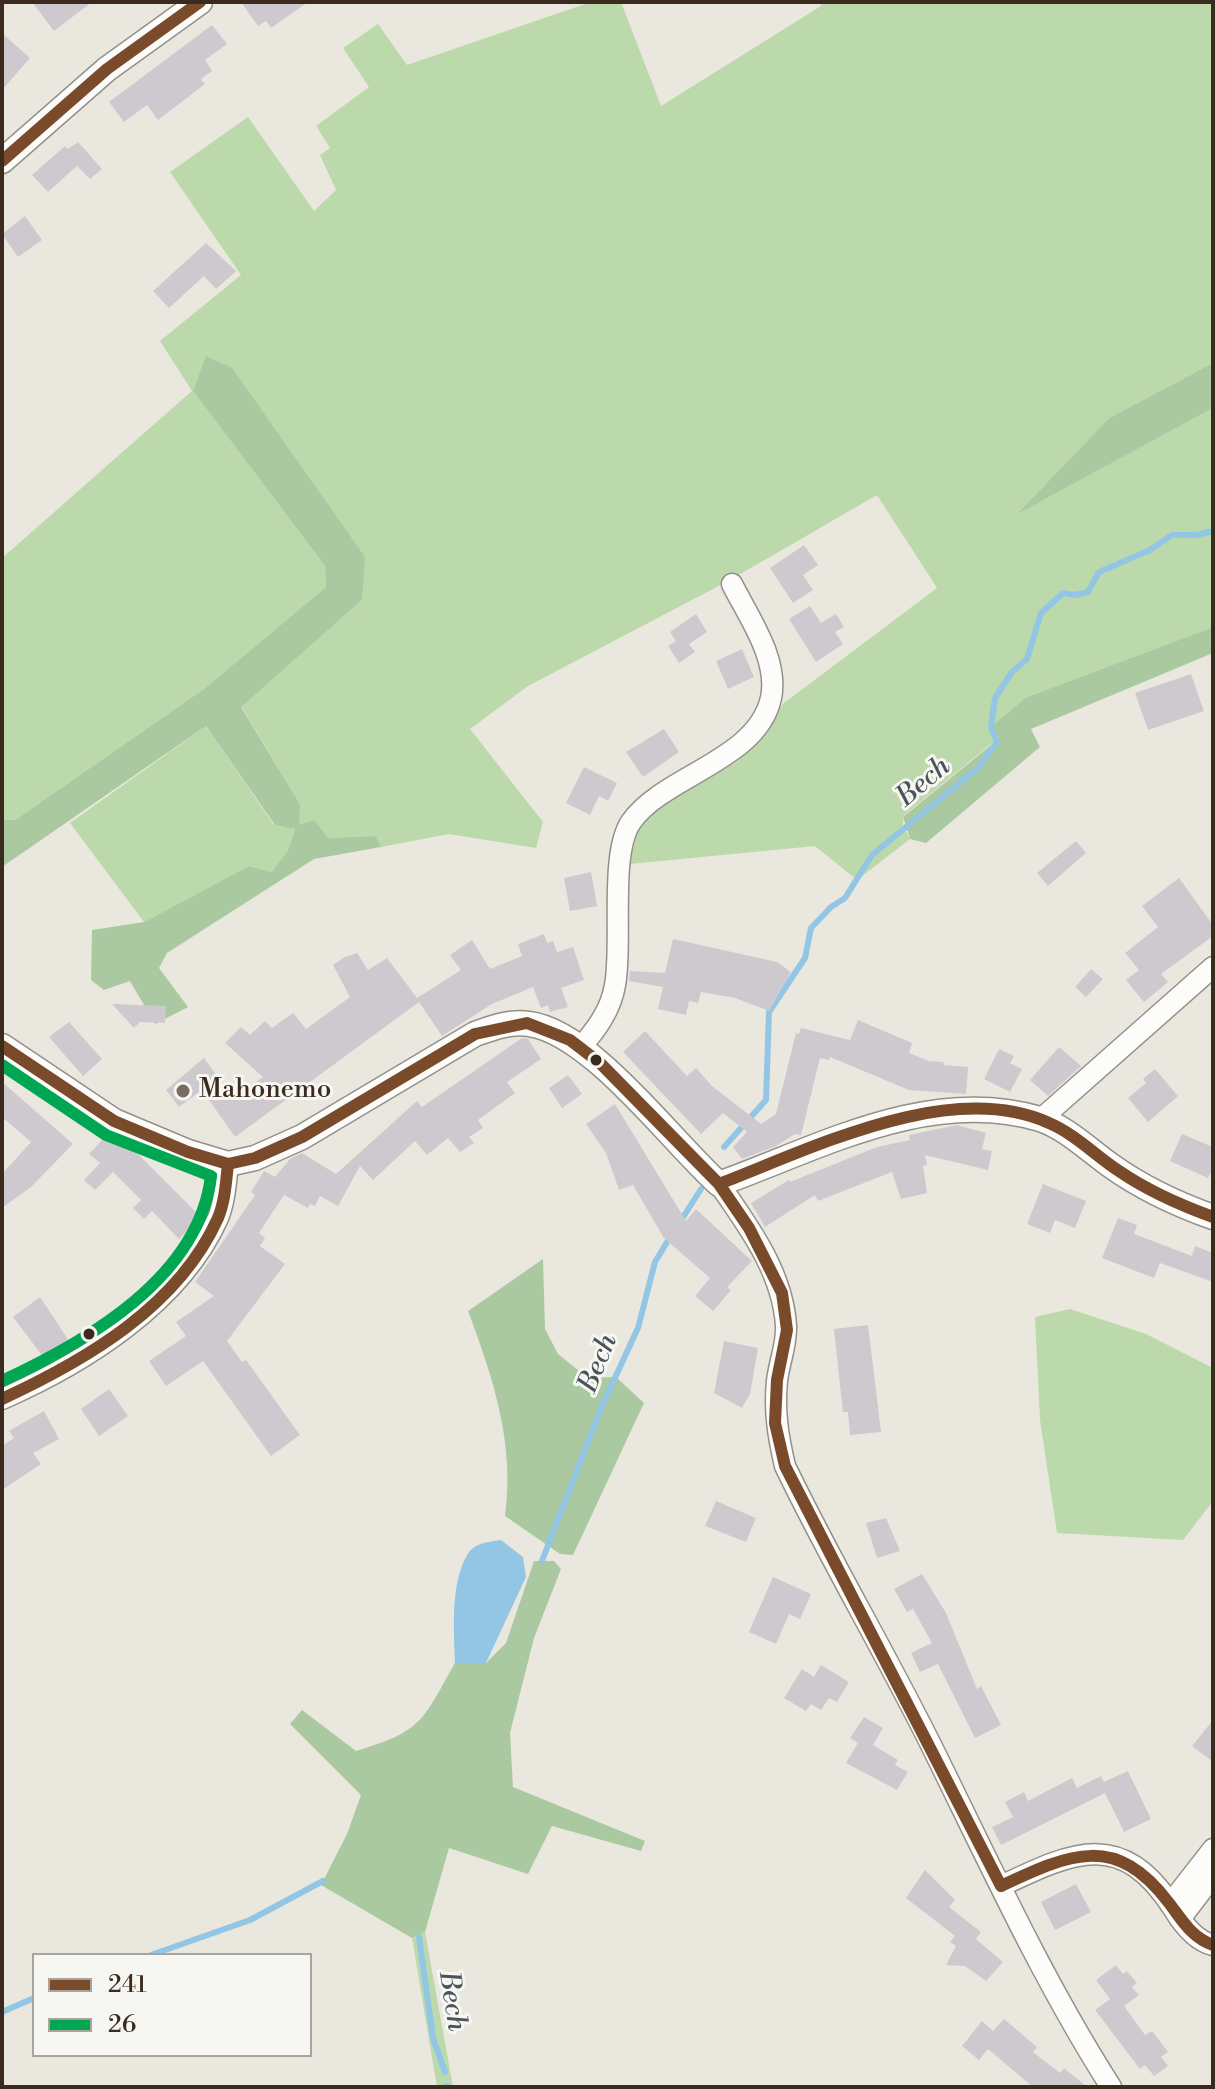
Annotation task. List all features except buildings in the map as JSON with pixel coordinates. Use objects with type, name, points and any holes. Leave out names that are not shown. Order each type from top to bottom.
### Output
[{"type":"street","points":[[2,161],[107,69],[200,2]]},
{"type":"street","points":[[580,1048],[601,1024],[615,985],[620,864],[630,823],[652,802],[732,750],[756,725],[771,699],[770,661],[732,584]]},
{"type":"street","points":[[1041,1119],[1213,967]]},
{"type":"street","points":[[2,1046],[114,1121],[188,1152],[228,1164],[255,1158],[302,1137],[475,1034],[495,1027],[527,1023],[549,1029],[600,1063],[719,1184],[749,1228],[782,1293],[787,1330],[777,1380],[775,1423],[785,1466],[1086,2048],[1111,2087]]},
{"type":"street","points":[[719,1184],[900,1119],[939,1111],[985,1112],[1041,1119],[1136,1182],[1176,1204],[1213,1217]]},
{"type":"street","points":[[2,1399],[53,1377],[102,1347],[175,1280],[194,1259],[219,1215],[228,1164]]},
{"type":"street","points":[[1175,1911],[1213,1849]]},
{"type":"street","points":[[1001,1886],[1064,1857],[1100,1854],[1134,1863],[1160,1886],[1195,1935],[1213,1945]]},
{"type":"street","points":[[1175,1911],[1213,1876]]},
{"type":"green space","points":[[591,2],[621,2],[661,106],[821,6],[819,2],[1213,2],[1213,363],[1109,418],[1019,512],[1213,408],[1213,627],[1027,697],[996,740],[903,816],[903,826],[910,839],[857,880],[815,846],[630,864],[637,831],[657,808],[738,761],[784,703],[937,588],[877,495],[730,580],[528,686],[470,729],[543,822],[536,848],[449,834],[381,847],[376,836],[328,838],[298,826],[300,804],[241,706],[362,600],[207,357],[193,391],[325,566],[326,587],[204,689],[15,820],[2,820],[2,558],[192,391],[160,341],[241,275],[170,172],[248,117],[314,211],[336,190],[320,155],[330,148],[316,126],[369,87],[343,48],[378,24],[407,65]]},
{"type":"green space","points":[[206,356],[232,368],[365,557],[362,600],[241,707],[300,804],[299,825],[314,820],[328,838],[376,836],[381,847],[314,859],[167,953],[159,968],[188,1007],[155,1024],[130,981],[104,990],[91,980],[92,930],[144,922],[249,866],[272,872],[288,850],[295,829],[275,825],[206,726],[2,867],[2,820],[15,820],[204,689],[326,587],[325,566],[193,391]]},
{"type":"green space","points":[[1213,363],[1213,408],[1017,514],[1109,418]]},
{"type":"green space","points":[[1213,627],[1213,653],[1031,729],[1040,747],[926,843],[910,839],[903,817],[996,741],[991,727],[1027,697]]},
{"type":"green space","points":[[206,726],[274,825],[295,828],[288,850],[272,872],[249,866],[144,922],[70,823]]},
{"type":"green space","points":[[543,1259],[545,1329],[558,1354],[588,1378],[616,1377],[644,1403],[573,1555],[560,1554],[505,1516],[507,1463],[500,1411],[468,1311]]},
{"type":"green space","points":[[1070,1309],[1146,1334],[1213,1368],[1213,1501],[1183,1540],[1057,1533],[1040,1420],[1035,1317]]},
{"type":"green space","points":[[534,1561],[554,1561],[561,1569],[534,1638],[510,1733],[513,1787],[645,1841],[641,1851],[552,1826],[528,1874],[449,1848],[425,1932],[412,1938],[321,1885],[347,1834],[361,1795],[290,1724],[302,1710],[356,1751],[408,1730],[427,1711],[455,1663],[486,1663],[506,1643]]},
{"type":"green space","points":[[425,1932],[453,2087],[437,2087],[412,1938]]},
{"type":"water","points":[[501,1540],[523,1557],[526,1577],[486,1663],[455,1663],[454,1608],[462,1567],[473,1548]]},
{"type":"waterway","name":"Bech","points":[[724,1147],[766,1100],[769,1012],[805,958],[811,928],[831,907],[845,898],[872,855],[979,767],[997,742],[991,727],[995,698],[1012,672],[1027,659],[1041,613],[1063,593],[1075,595],[1088,592],[1099,572],[1150,550],[1172,535],[1197,535],[1213,531]]},
{"type":"waterway","name":"Bech","points":[[680,1222],[701,1189]]},
{"type":"waterway","name":"Bech","points":[[542,1561],[601,1408],[638,1328],[655,1262],[672,1234]]},
{"type":"waterway","points":[[157,1953],[250,1920],[323,1881]]},
{"type":"waterway","name":"Bech","points":[[419,1937],[433,2038],[445,2072]]},
{"type":"waterway","points":[[2,2012],[32,1999]]},
{"type":"transit line","name":"241","points":[[2,161],[107,69],[200,2]]},
{"type":"transit line","name":"241","points":[[2,1046],[114,1121],[188,1152],[228,1164],[255,1158],[302,1137],[475,1034],[527,1023],[570,1040],[600,1063],[719,1184],[749,1228],[782,1293],[787,1330],[777,1380],[775,1423],[785,1466],[1001,1886]]},
{"type":"transit line","name":"26","points":[[2,1065],[106,1135],[211,1176],[202,1212],[185,1246],[162,1275],[134,1302],[102,1326],[2,1381]]},
{"type":"transit line","name":"241","points":[[719,1184],[838,1137],[881,1124],[925,1113],[969,1109],[1010,1111],[1059,1128],[1141,1185],[1213,1217]]},
{"type":"transit line","name":"241","points":[[2,1399],[97,1348],[154,1304],[201,1250],[218,1218],[228,1164]]},
{"type":"transit line","name":"241","points":[[1001,1886],[1071,1858],[1111,1858],[1130,1866],[1149,1881],[1193,1933],[1213,1945]]},
{"type":"place","name":"Mahonemo","points":[[183,1091]]}]
